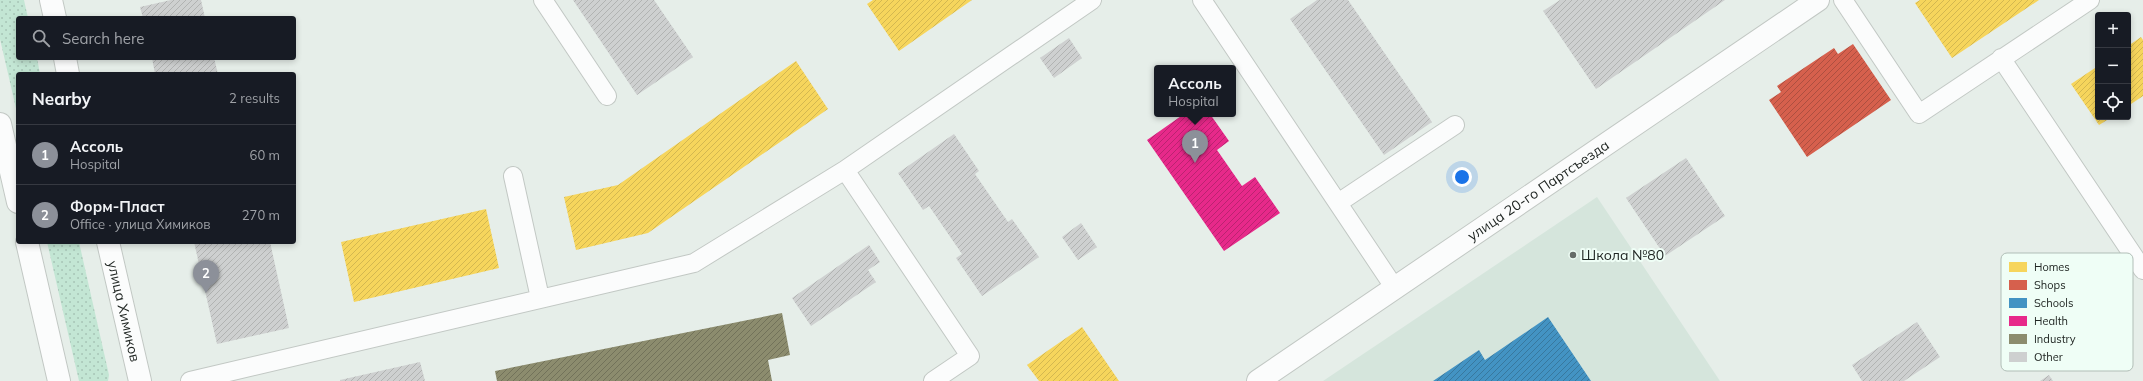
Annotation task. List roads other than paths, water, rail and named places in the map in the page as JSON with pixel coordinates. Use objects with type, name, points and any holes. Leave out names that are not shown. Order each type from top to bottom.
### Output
[{"type":"street","points":[[51,0],[55,16]]},
{"type":"street","name":"улица 20-го Партсъезда","points":[[1258,381],[1394,286],[1818,0]]},
{"type":"street","points":[[65,60],[68,72]]},
{"type":"street","points":[[0,124],[5,168],[16,197]]},
{"type":"street","points":[[27,244],[59,381]]},
{"type":"street","name":"улица Химиков","points":[[108,244],[140,381]]},
{"type":"lane","points":[[543,0],[607,96]]},
{"type":"lane","points":[[200,380],[540,298],[694,263],[845,170],[1092,0]]},
{"type":"lane","points":[[1843,0],[1919,114],[2090,0]]},
{"type":"lane","points":[[1206,2],[1394,286]]},
{"type":"lane","points":[[2001,58],[2132,253]]},
{"type":"lane","points":[[1338,203],[1455,125]]},
{"type":"lane","points":[[845,170],[970,356],[933,381]]},
{"type":"lane","points":[[513,176],[540,298]]},
{"type":"lane","points":[[2133,255],[2143,270]]},
{"type":"place","name":"Ассоль","points":[[1195,163]]},
{"type":"place","name":"Школа №80","points":[[1573,255]]},
{"type":"place","name":"Форм-Пласт","points":[[206,293]]}]
